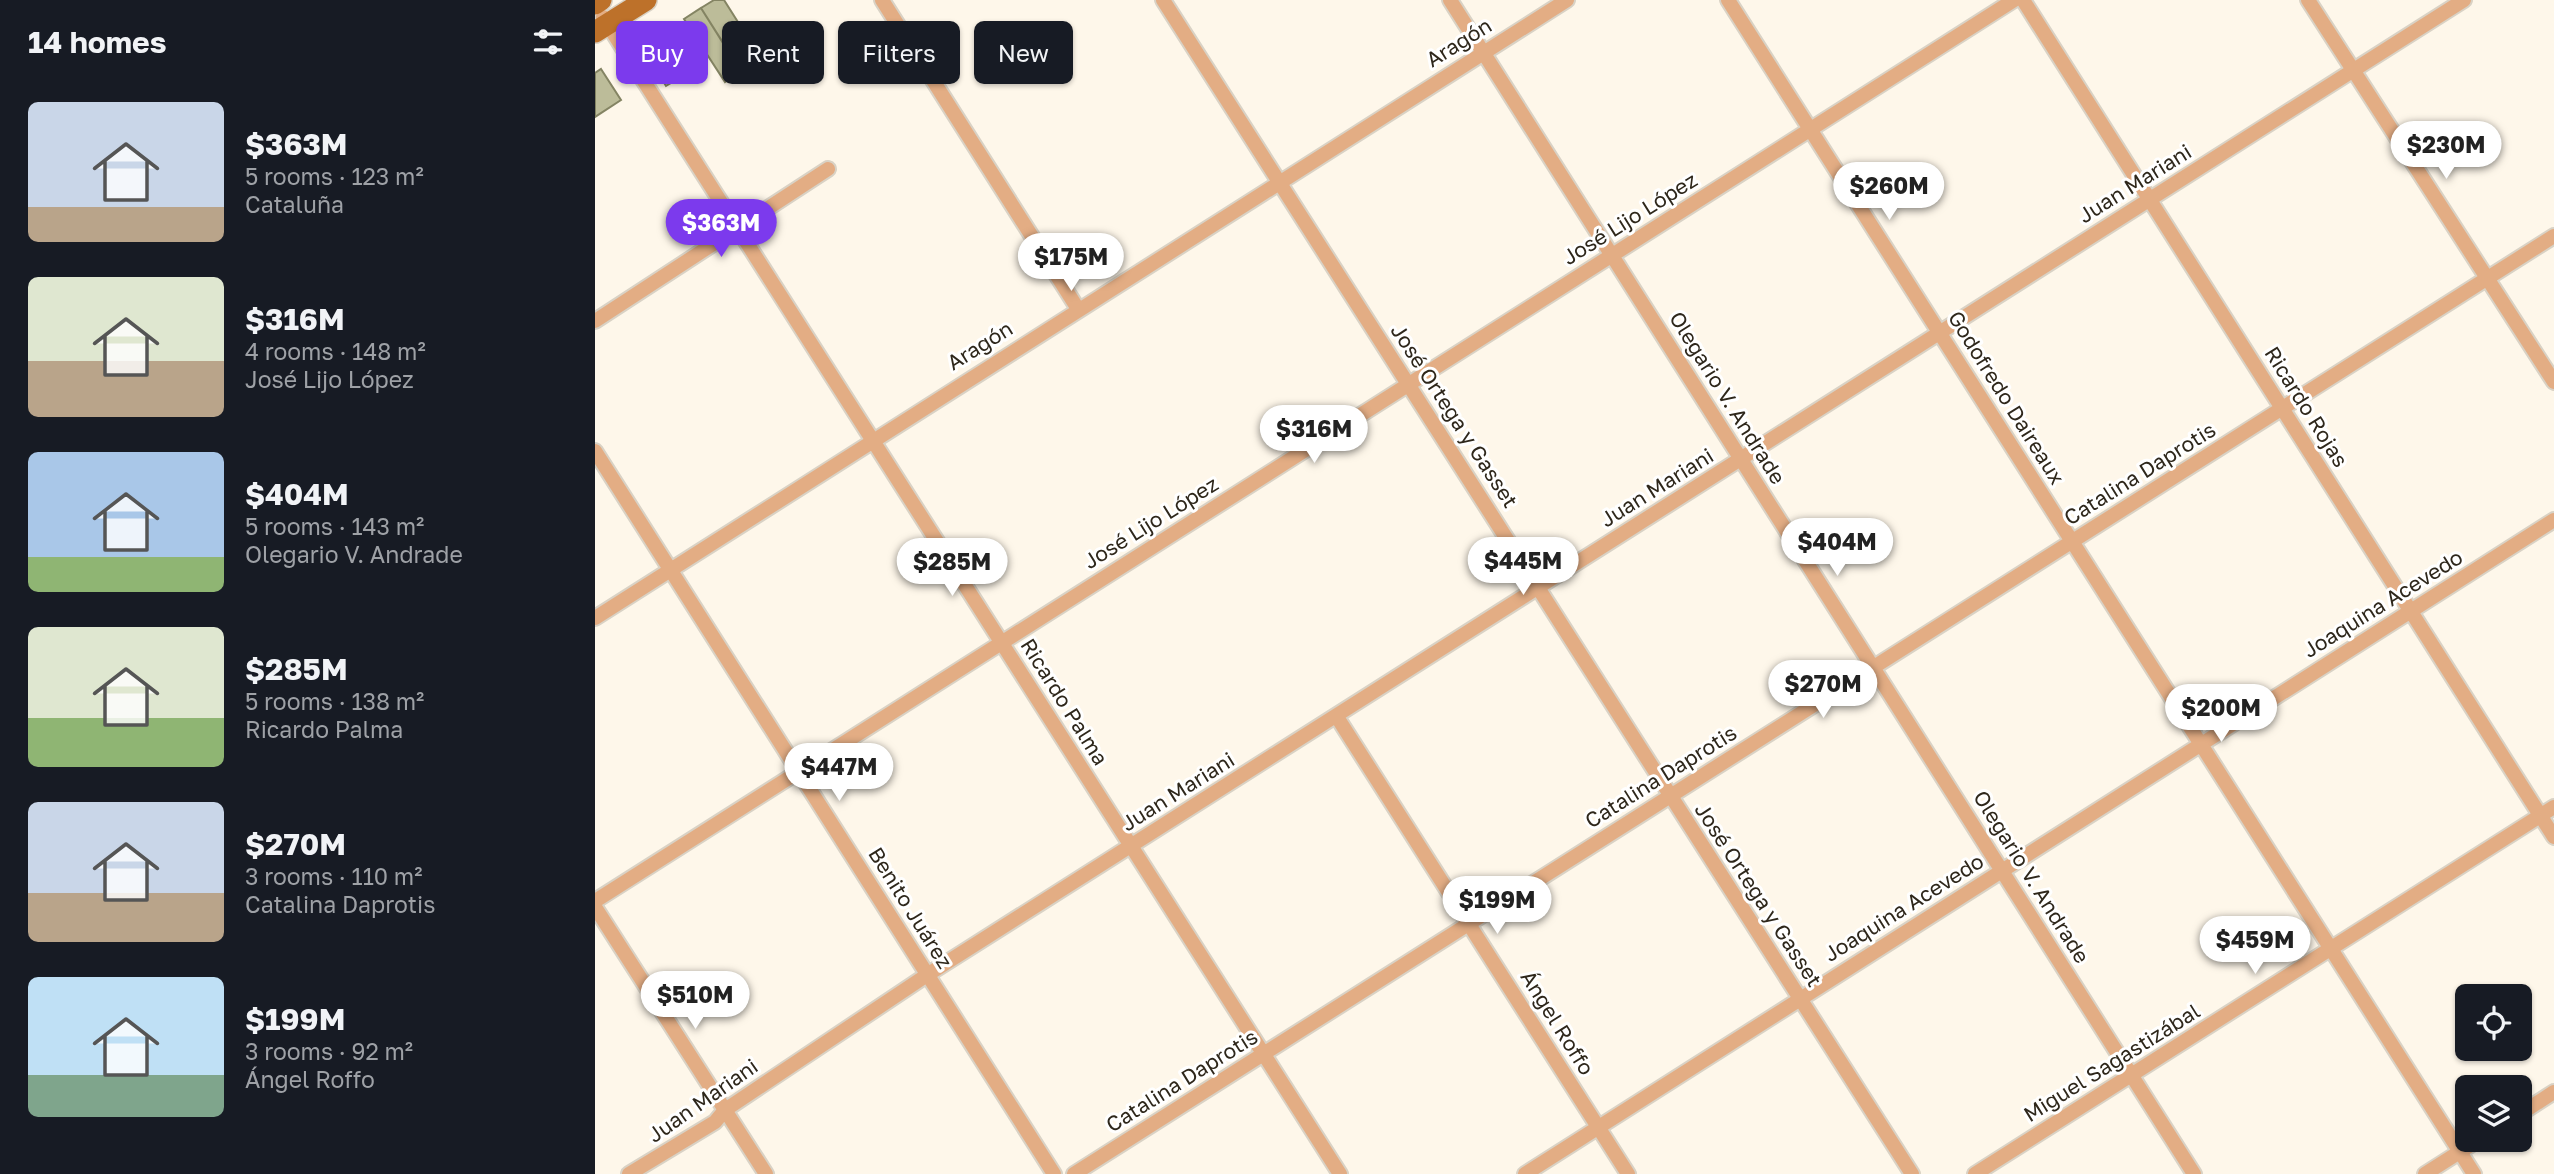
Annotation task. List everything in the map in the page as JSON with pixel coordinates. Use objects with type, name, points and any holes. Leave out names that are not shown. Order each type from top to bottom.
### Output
[{"type":"main road","points":[[595,4],[601,0]]},
{"type":"main road","points":[[601,28],[646,0]]},
{"type":"street","points":[[882,0],[1078,309]]},
{"type":"street","name":"José Ortega y Gasset","points":[[1164,0],[1912,1174]]},
{"type":"street","name":"Olegario V. Andrade","points":[[1450,0],[2194,1174]]},
{"type":"street","name":"Aragón","points":[[595,618],[1567,0]]},
{"type":"street","name":"Godofredo Daireaux","points":[[1728,0],[2455,1144]]},
{"type":"street","name":"José Lijo López","points":[[595,901],[2014,0]]},
{"type":"street","name":"Ricardo Rojas","points":[[2023,0],[2554,836]]},
{"type":"street","points":[[2308,0],[2554,382]]},
{"type":"street","name":"Juan Mariani","points":[[629,1174],[715,1122],[725,1110],[927,975],[2464,0]]},
{"type":"street","name":"Ricardo Palma","points":[[595,4],[601,28],[737,227],[1340,1174]]},
{"type":"street","points":[[595,321],[828,169]]},
{"type":"street","name":"Catalina Daprotis","points":[[1074,1174],[2554,236]]},
{"type":"street","name":"Benito Juárez","points":[[595,451],[1053,1174]]},
{"type":"street","name":"Joaquina Acevedo","points":[[1525,1174],[2554,520]]},
{"type":"street","name":"Ángel Roffo","points":[[1337,717],[1628,1174]]},
{"type":"street","name":"Miguel Sagastizábal","points":[[1975,1174],[2554,807]]},
{"type":"street","points":[[595,907],[766,1174]]},
{"type":"street","points":[[2532,1106],[2554,1092]]},
{"type":"street","points":[[2425,1174],[2460,1152]]},
{"type":"street","name":"Godofredo Daireaux","points":[[2460,1152],[2474,1174]]},
{"type":"building","points":[[714,0],[724,0],[737,21],[722,21],[722,41],[701,8]]},
{"type":"building","points":[[701,8],[722,41],[722,77],[708,56],[708,21],[684,19]]},
{"type":"building","points":[[601,69],[621,100],[595,117],[595,73]]}]
